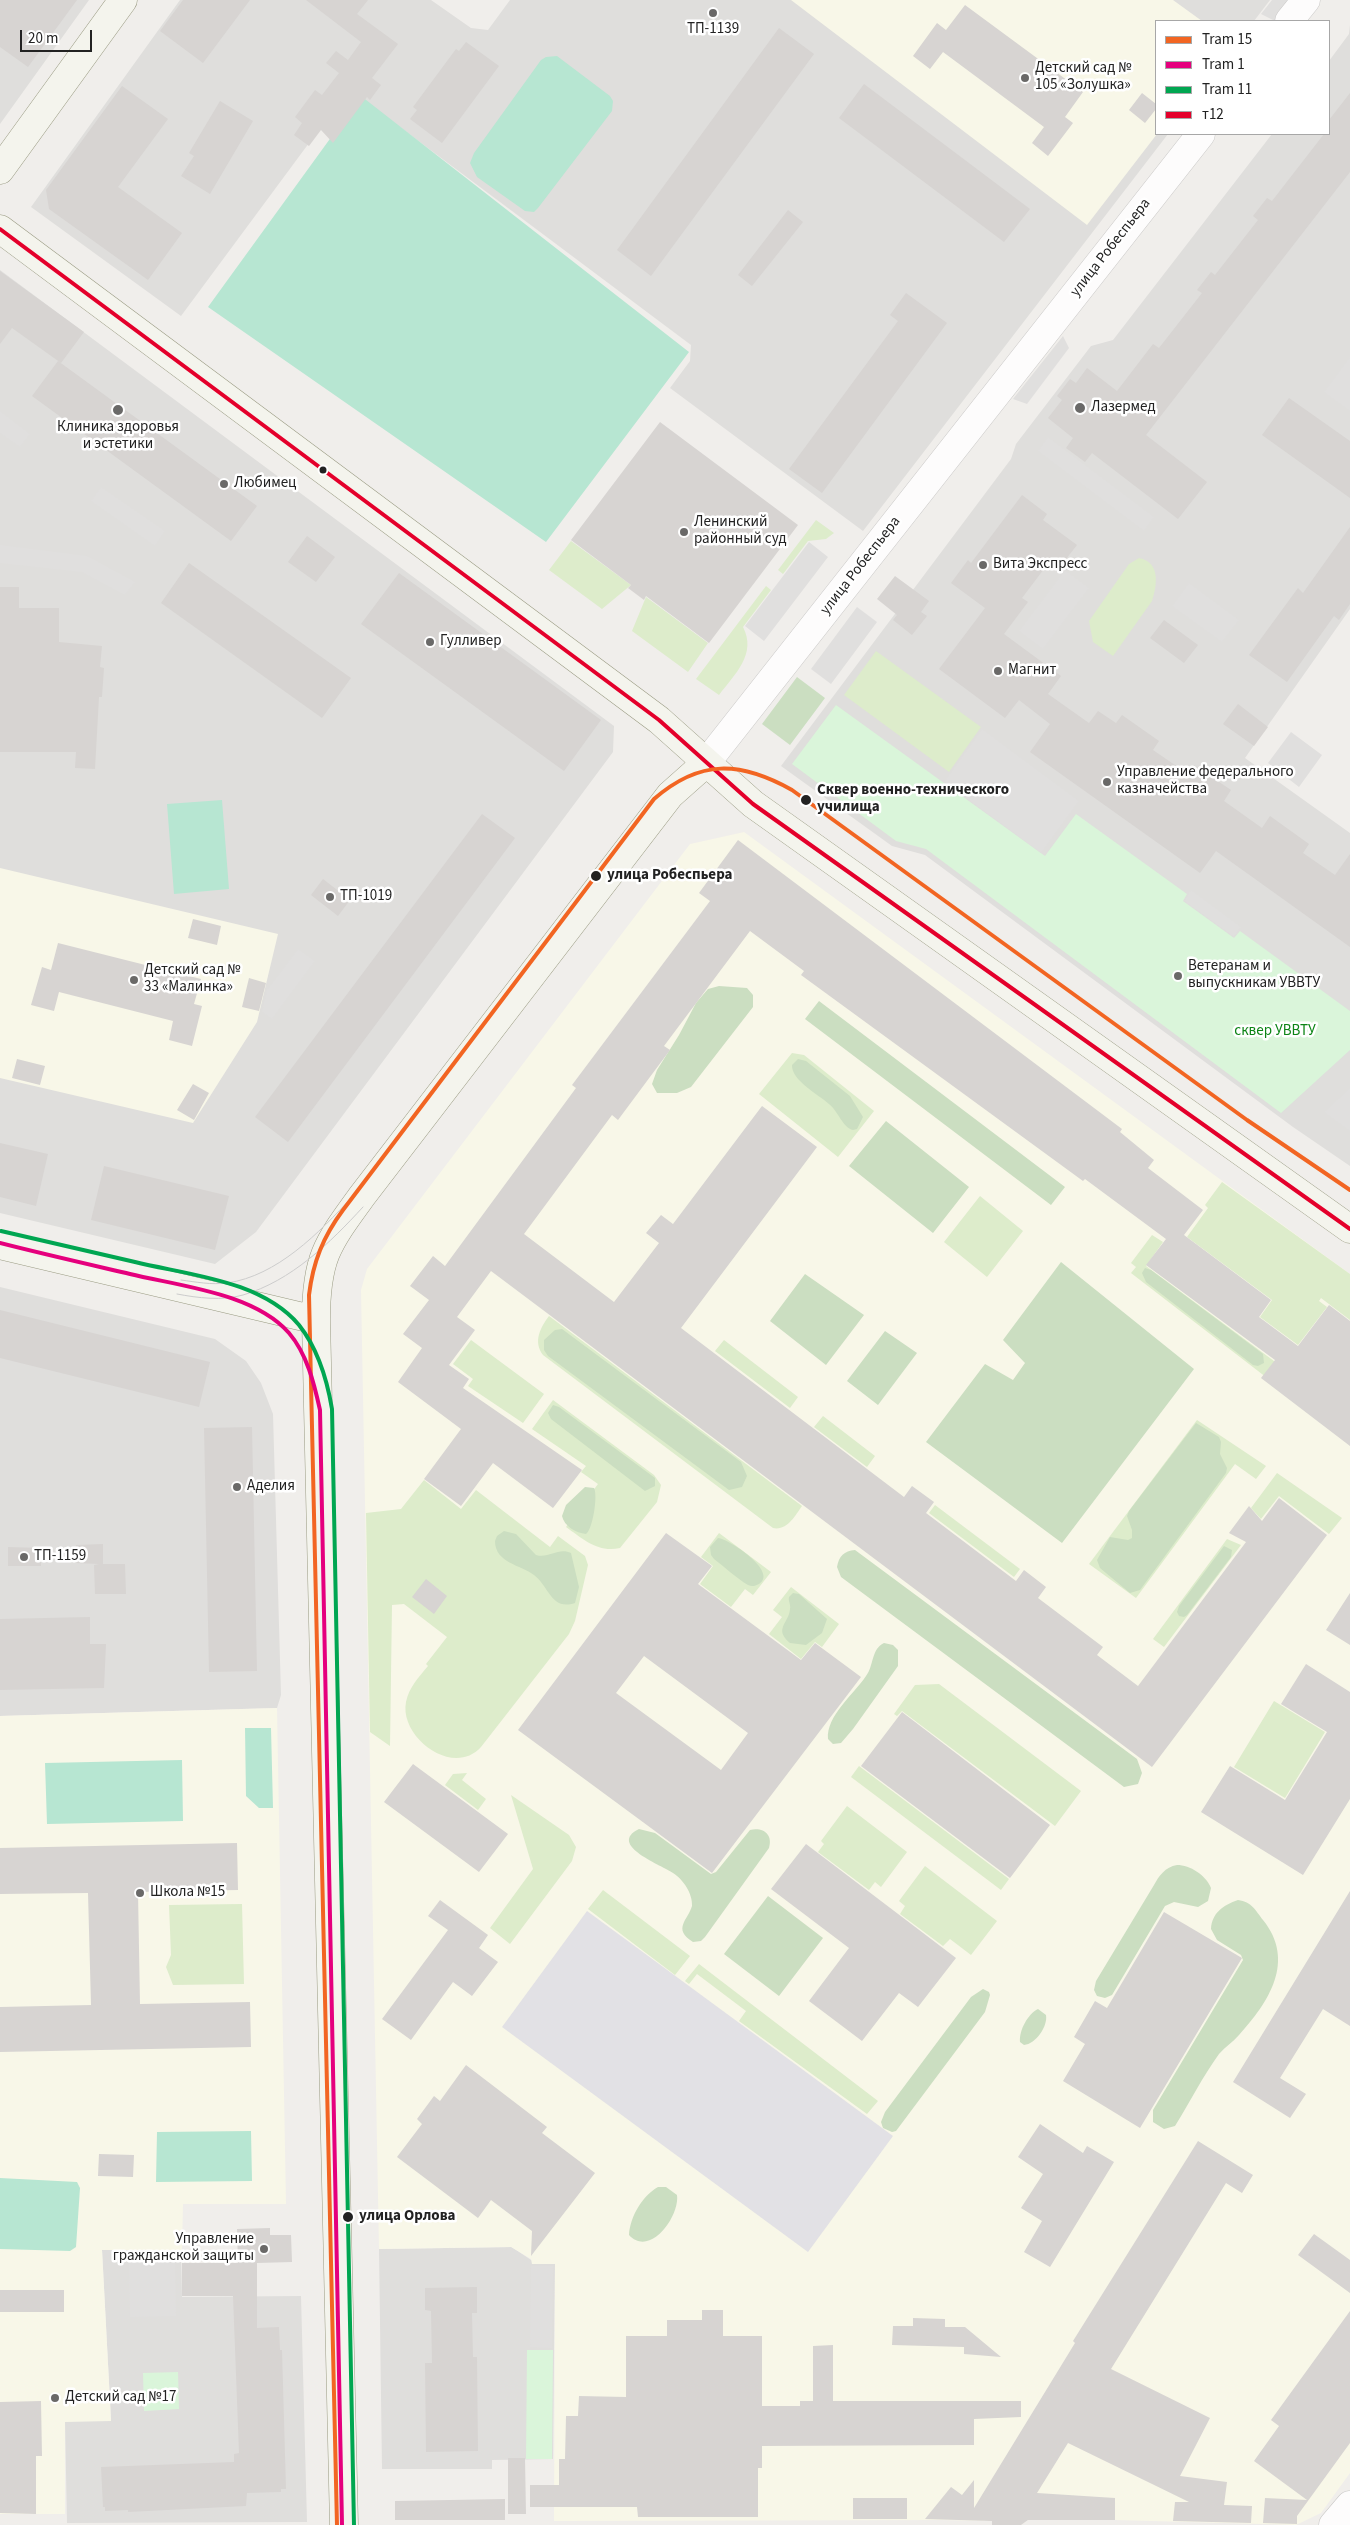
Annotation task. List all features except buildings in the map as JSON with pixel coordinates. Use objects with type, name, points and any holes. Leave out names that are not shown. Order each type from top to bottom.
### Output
[{"type":"street","points":[[0,170],[123,0]]},
{"type":"street","points":[[1290,20],[1306,0]]},
{"type":"street","name":"улица Робеспьера","points":[[344,2525],[316,1320],[318,1279],[322,1258],[332,1238],[670,795],[706,763],[1200,135]]},
{"type":"street","points":[[0,229],[659,720],[706,763],[768,815],[1350,1229]]},
{"type":"street","points":[[0,1245],[316,1320]]},
{"type":"street","points":[[1333,2525],[1350,2505]]},
{"type":"shaded area","points":[[0,0],[89,0],[0,124]]},
{"type":"shaded area","points":[[180,0],[431,0],[471,28],[488,30],[510,0],[1270,0],[1255,20],[1155,20],[1155,135],[1167,135],[863,531],[670,388],[690,361],[691,345],[349,89],[181,316],[31,207]]},
{"type":"shaded area","name":"Детский сад № 105 «Золушка»","points":[[791,0],[1173,0],[1201,20],[1155,20],[1156,135],[1087,225]]},
{"type":"shaded area","points":[[1272,0],[1291,0],[1276,20],[1261,14]]},
{"type":"shaded area","points":[[1350,25],[1350,609],[1245,758],[1350,833],[1350,1166],[1293,1127],[925,855],[892,846],[781,766],[1011,459],[1016,444],[1091,346],[1113,340],[1271,135],[1330,135],[1330,60],[1349,34]]},
{"type":"shaded area","points":[[0,270],[614,726],[613,752],[256,1232],[215,1264],[0,1213]]},
{"type":"shaded area","points":[[1063,336],[1069,348],[1027,404],[1013,399]]},
{"type":"shaded area","points":[[1350,357],[1350,411],[1324,392]]},
{"type":"shaded area","points":[[0,411],[30,434],[20,447],[0,433]]},
{"type":"shaded area","points":[[1048,437],[1154,517],[1144,531],[1038,451]]},
{"type":"shaded area","points":[[101,487],[165,531],[155,546],[91,501]]},
{"type":"shaded area","points":[[809,542],[828,557],[764,641],[745,626]]},
{"type":"shaded area","points":[[0,545],[87,556],[135,582],[125,595],[82,572],[0,563]]},
{"type":"shaded area","points":[[1065,570],[1089,588],[1043,649],[1019,631]]},
{"type":"shaded area","points":[[1189,583],[1239,620],[1222,642],[1172,606]]},
{"type":"shaded area","points":[[857,607],[877,622],[831,684],[811,669]]},
{"type":"shaded area","points":[[982,729],[1079,801],[1041,853],[944,782]]},
{"type":"shaded area","points":[[1291,732],[1322,755],[1299,787],[1268,763]]},
{"type":"shaded area","points":[[744,832],[1350,1274],[1350,2473],[1321,2513],[1296,2525],[1115,2520],[1028,2520],[1021,2525],[992,2525],[992,2521],[940,2520],[554,2521],[555,2264],[532,2264],[531,2259],[511,2247],[379,2249],[361,1290],[367,1269],[690,844]]},
{"type":"shaded area","name":"Детский сад № 33 «Малинка»","points":[[0,868],[278,934],[257,1022],[193,1123],[0,1078]]},
{"type":"shaded area","points":[[1191,890],[1241,927],[1234,937],[1184,901]]},
{"type":"shaded area","points":[[298,949],[315,961],[272,1019],[262,1012],[267,990]]},
{"type":"shaded area","points":[[1350,1088],[1350,1131],[1324,1112]]},
{"type":"shaded area","points":[[0,1287],[215,1339],[246,1361],[261,1383],[273,1414],[281,1695],[277,1708],[0,1716]]},
{"type":"shaded area","name":"Школа №15","points":[[277,1708],[286,2204],[183,2204],[182,2250],[102,2250],[111,2421],[65,2422],[65,2514],[0,2514],[0,1716]]},
{"type":"shaded area","points":[[587,1911],[893,2136],[808,2252],[502,2027]]},
{"type":"shaded area","points":[[512,2247],[531,2260],[555,2264],[553,2459],[492,2460],[492,2469],[382,2469],[379,2249]]},
{"type":"shaded area","points":[[102,2250],[181,2250],[182,2297],[301,2296],[307,2522],[67,2523],[65,2421],[111,2420]]},
{"type":"shaded area","points":[[175,2259],[176,2316],[130,2317],[129,2260]]},
{"type":"shaded area","points":[[531,2266],[553,2266],[552,2348],[530,2347]]},
{"type":"green space","points":[[557,56],[610,96],[613,101],[612,111],[538,208],[534,212],[525,211],[477,177],[470,163],[474,153],[541,60],[546,57]]},
{"type":"green space","points":[[361,96],[689,352],[546,542],[208,307]]},
{"type":"green space","points":[[816,520],[834,533],[826,539],[808,541],[783,574],[778,570]]},
{"type":"green space","points":[[571,541],[631,585],[602,609],[549,570]]},
{"type":"green space","points":[[1139,558],[1146,560],[1154,569],[1156,582],[1154,595],[1152,601],[1113,656],[1093,642],[1089,621],[1129,564]]},
{"type":"green space","points":[[766,586],[771,590],[743,627],[747,637],[746,655],[719,695],[696,679]]},
{"type":"green space","points":[[646,597],[708,643],[688,672],[632,631]]},
{"type":"green space","points":[[876,651],[981,727],[949,772],[844,695]]},
{"type":"green space","points":[[797,677],[825,698],[790,745],[762,724]]},
{"type":"green space","name":"сквер УВВТУ","points":[[836,705],[1045,856],[1076,814],[1187,894],[1183,901],[1234,938],[1240,931],[1350,1011],[1350,1050],[1281,1113],[926,849],[896,841],[792,764]]},
{"type":"green space","points":[[222,800],[229,889],[174,894],[167,804]]},
{"type":"green space","points":[[719,986],[747,988],[753,995],[753,1007],[691,1087],[677,1093],[657,1093],[652,1084],[657,1070],[696,1003],[708,989]]},
{"type":"green space","points":[[819,1001],[1065,1187],[1051,1205],[805,1019]]},
{"type":"green space","points":[[792,1053],[804,1055],[874,1111],[838,1157],[759,1094]]},
{"type":"green space","points":[[798,1059],[806,1061],[850,1096],[863,1117],[857,1129],[849,1129],[832,1107],[801,1082],[793,1071],[792,1065]]},
{"type":"green space","points":[[886,1121],[969,1187],[933,1233],[849,1166]]},
{"type":"green space","points":[[1222,1182],[1350,1274],[1350,1320],[1321,1298],[1319,1301],[1327,1307],[1298,1345],[1260,1317],[1272,1300],[1187,1237],[1208,1208],[1205,1205]]},
{"type":"green space","points":[[980,1196],[1023,1231],[987,1277],[944,1242]]},
{"type":"green space","points":[[1152,1235],[1163,1242],[1146,1266],[1282,1367],[1271,1381],[1131,1273],[1136,1267],[1131,1263]]},
{"type":"green space","points":[[1061,1262],[1194,1369],[1062,1543],[926,1442],[985,1364],[1013,1380],[1025,1363],[1003,1340]]},
{"type":"green space","points":[[1145,1268],[1151,1270],[1263,1354],[1264,1363],[1258,1366],[1253,1365],[1146,1282],[1142,1273]]},
{"type":"green space","points":[[805,1274],[864,1315],[826,1365],[770,1321]]},
{"type":"green space","points":[[549,1316],[802,1506],[793,1518],[782,1527],[773,1528],[543,1355],[538,1345],[538,1340],[543,1325]]},
{"type":"green space","points":[[562,1329],[741,1462],[747,1476],[742,1487],[729,1490],[548,1356],[544,1350],[544,1340],[555,1330]]},
{"type":"green space","points":[[885,1331],[917,1353],[878,1405],[847,1381]]},
{"type":"green space","points":[[471,1340],[544,1394],[523,1423],[468,1386],[473,1379],[453,1364]]},
{"type":"green space","points":[[724,1340],[798,1397],[790,1408],[715,1351]]},
{"type":"green space","points":[[553,1400],[654,1475],[661,1485],[657,1502],[620,1548],[605,1549],[598,1547],[566,1527],[598,1484],[581,1472],[586,1466],[532,1429]]},
{"type":"green space","points":[[553,1405],[559,1407],[655,1478],[655,1486],[645,1491],[551,1419],[548,1413]]},
{"type":"green space","points":[[823,1416],[875,1456],[867,1467],[814,1427]]},
{"type":"green space","points":[[1197,1420],[1266,1466],[1256,1479],[1235,1464],[1136,1598],[1089,1564]]},
{"type":"green space","points":[[1196,1423],[1219,1437],[1221,1442],[1220,1454],[1227,1468],[1226,1473],[1140,1590],[1130,1593],[1100,1568],[1097,1560],[1110,1537],[1128,1540],[1132,1538],[1132,1530],[1127,1516],[1129,1511]]},
{"type":"green space","points":[[1277,1473],[1342,1518],[1329,1534],[1279,1496],[1261,1519],[1251,1508]]},
{"type":"green space","points":[[424,1480],[461,1509],[476,1490],[550,1547],[558,1536],[585,1556],[588,1565],[575,1621],[569,1634],[481,1747],[469,1755],[456,1758],[443,1756],[419,1740],[411,1728],[406,1715],[406,1702],[409,1692],[428,1666],[426,1664],[447,1637],[404,1604],[392,1605],[390,1746],[370,1732],[366,1513],[401,1509]]},
{"type":"green space","points":[[585,1487],[594,1488],[595,1492],[593,1519],[586,1534],[571,1528],[565,1523],[562,1516],[566,1505]]},
{"type":"green space","points":[[935,1505],[1020,1569],[1014,1577],[929,1513]]},
{"type":"green space","points":[[504,1531],[516,1534],[536,1555],[545,1556],[562,1551],[571,1553],[579,1587],[575,1603],[567,1605],[555,1601],[534,1575],[504,1559],[499,1554],[495,1541],[497,1536]]},
{"type":"green space","points":[[719,1533],[771,1572],[753,1595],[745,1589],[731,1607],[700,1584],[713,1566],[701,1557]]},
{"type":"green space","points":[[718,1538],[732,1544],[758,1564],[763,1572],[763,1579],[759,1584],[754,1586],[748,1585],[714,1559],[711,1555],[710,1547]]},
{"type":"green space","points":[[1227,1539],[1241,1545],[1164,1647],[1153,1639]]},
{"type":"green space","points":[[1224,1546],[1232,1550],[1231,1557],[1187,1615],[1184,1617],[1179,1616],[1177,1612],[1179,1606]]},
{"type":"green space","points":[[855,1550],[1137,1759],[1142,1773],[1138,1784],[1124,1787],[841,1577],[837,1567],[839,1560],[845,1553]]},
{"type":"green space","points":[[791,1587],[839,1624],[822,1647],[815,1642],[801,1659],[769,1634],[782,1617],[773,1610]]},
{"type":"green space","points":[[793,1593],[799,1594],[827,1619],[822,1633],[806,1645],[790,1643],[785,1638],[782,1630],[789,1614],[789,1597]]},
{"type":"green space","points":[[884,1643],[893,1645],[898,1650],[898,1666],[853,1729],[841,1743],[833,1744],[828,1739],[831,1722],[869,1672],[877,1649]]},
{"type":"green space","points":[[939,1684],[1081,1791],[1055,1826],[902,1711],[897,1716],[894,1714],[915,1685]]},
{"type":"green space","points":[[1274,1701],[1325,1732],[1285,1798],[1234,1767]]},
{"type":"green space","points":[[245,1728],[271,1728],[273,1808],[259,1808],[246,1796]]},
{"type":"green space","points":[[182,1760],[183,1821],[47,1824],[45,1763]]},
{"type":"green space","points":[[859,1766],[1009,1879],[1001,1890],[851,1777]]},
{"type":"green space","points":[[467,1773],[462,1780],[486,1799],[478,1810],[445,1785],[453,1774]]},
{"type":"green space","points":[[511,1795],[569,1835],[576,1847],[572,1861],[510,1944],[490,1928],[533,1869]]},
{"type":"green space","points":[[847,1806],[907,1852],[881,1887],[875,1882],[869,1890],[818,1852],[824,1844],[821,1841]]},
{"type":"green space","points":[[639,1829],[655,1833],[711,1874],[716,1872],[750,1830],[763,1831],[770,1839],[770,1843],[769,1848],[705,1937],[701,1941],[693,1942],[683,1933],[682,1929],[692,1906],[689,1892],[677,1876],[633,1848],[629,1842],[631,1835]]},
{"type":"green space","points":[[1177,1865],[1192,1869],[1209,1883],[1211,1888],[1208,1901],[1198,1907],[1174,1902],[1165,1906],[1112,1995],[1105,1998],[1097,1996],[1094,1990],[1096,1981],[1160,1875]]},
{"type":"green space","points":[[925,1866],[997,1921],[971,1955],[950,1939],[943,1946],[900,1914],[905,1906],[899,1901]]},
{"type":"green space","points":[[603,1890],[690,1956],[675,1975],[588,1909]]},
{"type":"green space","points":[[768,1896],[823,1938],[779,1996],[724,1954]]},
{"type":"green space","points":[[1238,1900],[1253,1907],[1273,1935],[1278,1966],[1275,1980],[1260,2009],[1237,2038],[1213,2062],[1175,2126],[1164,2129],[1153,2122],[1153,2110],[1243,1960],[1241,1955],[1217,1940],[1211,1929],[1214,1918],[1219,1910]]},
{"type":"green space","points":[[242,1904],[244,1984],[173,1985],[166,1967],[171,1955],[169,1905]]},
{"type":"green space","points":[[699,1964],[878,2101],[867,2114],[739,2021],[746,2011],[697,1974],[689,1984],[685,1981]]},
{"type":"green space","points":[[983,1989],[989,1992],[990,1995],[985,2012],[896,2131],[892,2132],[883,2128],[881,2122],[885,2112],[971,1997]]},
{"type":"green space","points":[[1038,2009],[1046,2015],[1045,2024],[1037,2038],[1024,2045],[1020,2042],[1023,2028],[1028,2018]]},
{"type":"green space","points":[[251,2131],[252,2181],[156,2182],[157,2132]]},
{"type":"green space","points":[[0,2178],[77,2182],[80,2188],[76,2247],[70,2251],[0,2249]]},
{"type":"green space","points":[[658,2187],[666,2187],[677,2195],[674,2213],[662,2232],[646,2241],[637,2241],[629,2235],[634,2214],[642,2201]]},
{"type":"green space","points":[[527,2350],[553,2350],[552,2459],[526,2459]]},
{"type":"green space","points":[[178,2372],[179,2409],[144,2411],[143,2373]]},
{"type":"tram line","name":"15","points":[[337,2525],[309,1295],[313,1272],[320,1250],[343,1210],[654,799],[671,786],[688,777],[704,771],[721,769],[755,774],[773,780],[792,790],[1247,1120],[1350,1190]]},
{"type":"tram line","points":[[181,1280],[227,1283],[263,1272],[296,1251],[326,1225],[352,1197]]},
{"type":"tram line","points":[[177,1294],[202,1298],[227,1298],[261,1289],[309,1259],[363,1207]]},
{"type":"tram line","name":"11","points":[[1,1231],[200,1276],[244,1289],[265,1298],[283,1310],[299,1325],[306,1334],[321,1365],[332,1409],[354,2525]]},
{"type":"tram line","name":"1","points":[[0,1243],[193,1287],[236,1300],[256,1309],[274,1319],[295,1341],[305,1359],[315,1390],[320,1410],[342,2525]]},
{"type":"transit line","name":"т12","points":[[0,229],[659,720],[753,804],[1350,1229]]},
{"type":"place","name":"ТП-1139","points":[[713,13]]},
{"type":"place","name":"Детский сад № 105 «Золушка»","points":[[1025,78]]},
{"type":"place","name":"Лазермед","points":[[1080,408]]},
{"type":"place","name":"Клиника здоровья и эстетики","points":[[118,410]]},
{"type":"place","name":"Любимец","points":[[224,484]]},
{"type":"place","name":"Ленинский районный суд","points":[[684,532]]},
{"type":"place","name":"Вита Экспресс","points":[[983,565]]},
{"type":"place","name":"Гулливер","points":[[430,642]]},
{"type":"place","name":"Магнит","points":[[998,671]]},
{"type":"place","name":"Управление федерального казначейства","points":[[1107,782]]},
{"type":"place","name":"Сквер военно-технического училища","points":[[806,800]]},
{"type":"place","name":"улица Робеспьера","points":[[596,876]]},
{"type":"place","name":"ТП-1019","points":[[330,897]]},
{"type":"place","name":"Ветеранам и выпускникам УВВТУ","points":[[1178,976]]},
{"type":"place","name":"Детский сад № 33 «Малинка»","points":[[134,980]]},
{"type":"place","name":"Аделия","points":[[237,1487]]},
{"type":"place","name":"ТП-1159","points":[[24,1557]]},
{"type":"place","name":"Школа №15","points":[[140,1893]]},
{"type":"place","name":"улица Орлова","points":[[348,2217]]},
{"type":"place","name":"Управление гражданской защиты","points":[[264,2249]]},
{"type":"place","name":"Детский сад №17","points":[[55,2398]]}]
